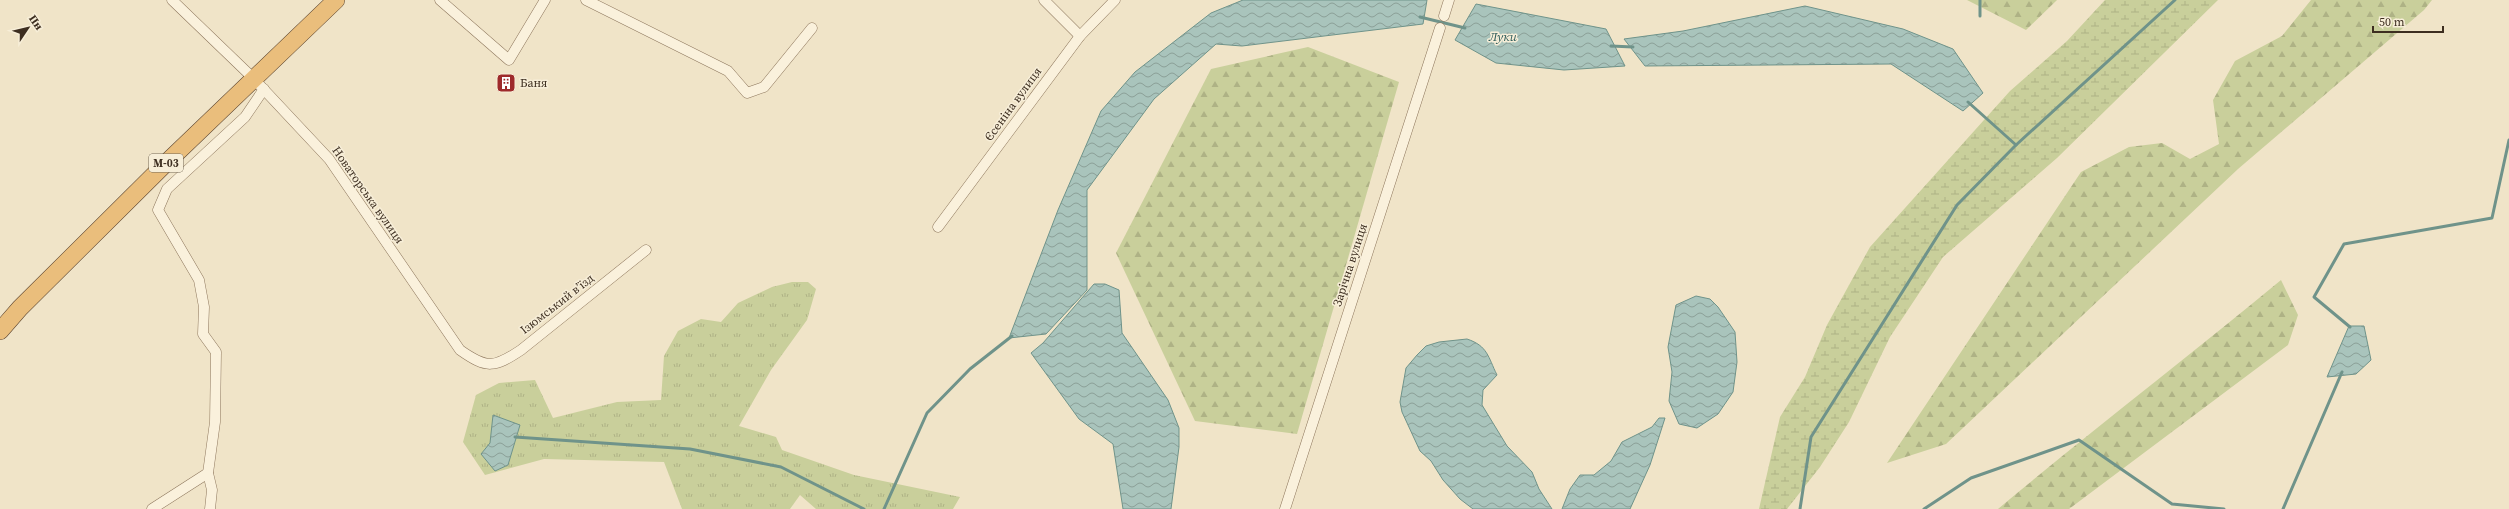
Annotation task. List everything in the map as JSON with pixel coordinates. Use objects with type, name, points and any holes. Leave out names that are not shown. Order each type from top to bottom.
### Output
[{"type":"highway","name":"М-03","points":[[0,331],[25,303],[259,84],[336,0]]},
{"type":"street","name":"Новаторська вулиця","points":[[172,0],[259,84],[328,159],[460,350],[479,363]]},
{"type":"street","points":[[440,0],[509,60],[545,0]]},
{"type":"street","points":[[586,0],[728,71],[747,93],[764,87],[812,28]]},
{"type":"street","points":[[1044,0],[1080,36]]},
{"type":"street","name":"Єсеніна вулиця","points":[[938,227],[1080,36],[1115,0]]},
{"type":"street","points":[[1444,16],[1449,0]]},
{"type":"street","name":"Зарічна вулиця","points":[[1285,509],[1440,28]]},
{"type":"street","points":[[210,509],[212,490],[208,473],[215,422],[216,352],[203,334],[204,307],[199,280],[158,210],[167,189],[245,117],[259,84]]},
{"type":"street","name":"Ізюмський в’їзд","points":[[479,363],[501,363],[521,350],[646,250]]},
{"type":"street","points":[[152,509],[208,473]]},
{"type":"green space","points":[[1967,0],[2057,0],[2026,30]]},
{"type":"green space","points":[[2105,0],[2218,0],[2057,158],[1943,257],[1890,337],[1849,422],[1820,467],[1787,509],[1759,509],[1780,417],[1805,377],[1827,325],[1870,247],[2010,91],[2067,41]]},
{"type":"green space","points":[[2311,0],[2432,0],[2424,10],[2238,169],[1946,444],[1887,463],[2081,172],[2129,147],[2162,143],[2190,159],[2219,144],[2213,100],[2235,61],[2282,36]]},
{"type":"green space","points":[[1308,47],[1399,82],[1297,434],[1195,421],[1116,253],[1211,69]]},
{"type":"green space","points":[[2281,280],[2298,315],[2288,345],[2069,509],[1998,509],[2068,451]]},
{"type":"green space","points":[[792,282],[808,282],[816,289],[807,320],[771,370],[739,426],[776,437],[782,450],[854,475],[960,497],[953,509],[816,509],[800,495],[790,509],[682,509],[664,462],[544,459],[485,475],[463,442],[476,395],[499,383],[535,380],[553,418],[617,402],[661,400],[664,356],[678,331],[701,319],[721,322],[738,303],[772,287]]},
{"type":"water","points":[[1243,0],[1427,0],[1423,24],[1242,46],[1216,44],[1154,99],[1087,190],[1087,290],[1046,334],[1009,338],[1058,210],[1101,111],[1135,72],[1211,13]]},
{"type":"water","name":"Луки","points":[[1476,4],[1606,29],[1625,66],[1564,70],[1496,63],[1455,40]]},
{"type":"water","points":[[1805,6],[1903,29],[1953,49],[1983,93],[1963,111],[1891,64],[1645,66],[1624,39],[1683,31]]},
{"type":"water","points":[[1094,284],[1105,284],[1119,290],[1122,333],[1168,400],[1179,428],[1179,447],[1171,509],[1123,509],[1113,444],[1079,419],[1031,353],[1043,343]]},
{"type":"water","points":[[1696,296],[1710,299],[1718,307],[1735,332],[1737,362],[1733,392],[1718,414],[1697,428],[1679,424],[1669,401],[1672,372],[1668,347],[1676,305]]},
{"type":"water","points":[[2349,326],[2364,326],[2371,360],[2356,374],[2327,377]]},
{"type":"water","points":[[1467,339],[1479,345],[1483,349],[1497,375],[1483,390],[1482,405],[1507,446],[1532,472],[1539,489],[1552,509],[1473,509],[1460,499],[1443,480],[1431,461],[1420,451],[1402,412],[1400,402],[1406,368],[1426,346],[1439,342]]},
{"type":"water","points":[[493,415],[520,425],[508,465],[495,471],[481,454],[490,443]]},
{"type":"water","points":[[1659,418],[1665,418],[1650,465],[1630,509],[1562,509],[1570,489],[1580,475],[1594,475],[1611,461],[1622,442],[1652,427]]},
{"type":"waterway","points":[[1980,0],[1980,16]]},
{"type":"waterway","points":[[1968,102],[2016,145],[2175,0]]},
{"type":"waterway","points":[[1420,17],[1465,28]]},
{"type":"waterway","points":[[1611,46],[1633,47]]},
{"type":"waterway","points":[[2350,327],[2314,297],[2344,244],[2492,218],[2509,140]]},
{"type":"waterway","points":[[1800,509],[1811,437],[1957,205],[2016,145]]},
{"type":"waterway","points":[[884,509],[927,413],[970,369],[1012,336]]},
{"type":"waterway","points":[[2283,509],[2342,372]]},
{"type":"waterway","points":[[515,437],[690,449],[781,467],[864,509]]},
{"type":"waterway","points":[[1924,509],[1971,478],[2079,440],[2172,504],[2224,509]]},
{"type":"place","name":"Баня","points":[[506,83]]}]
